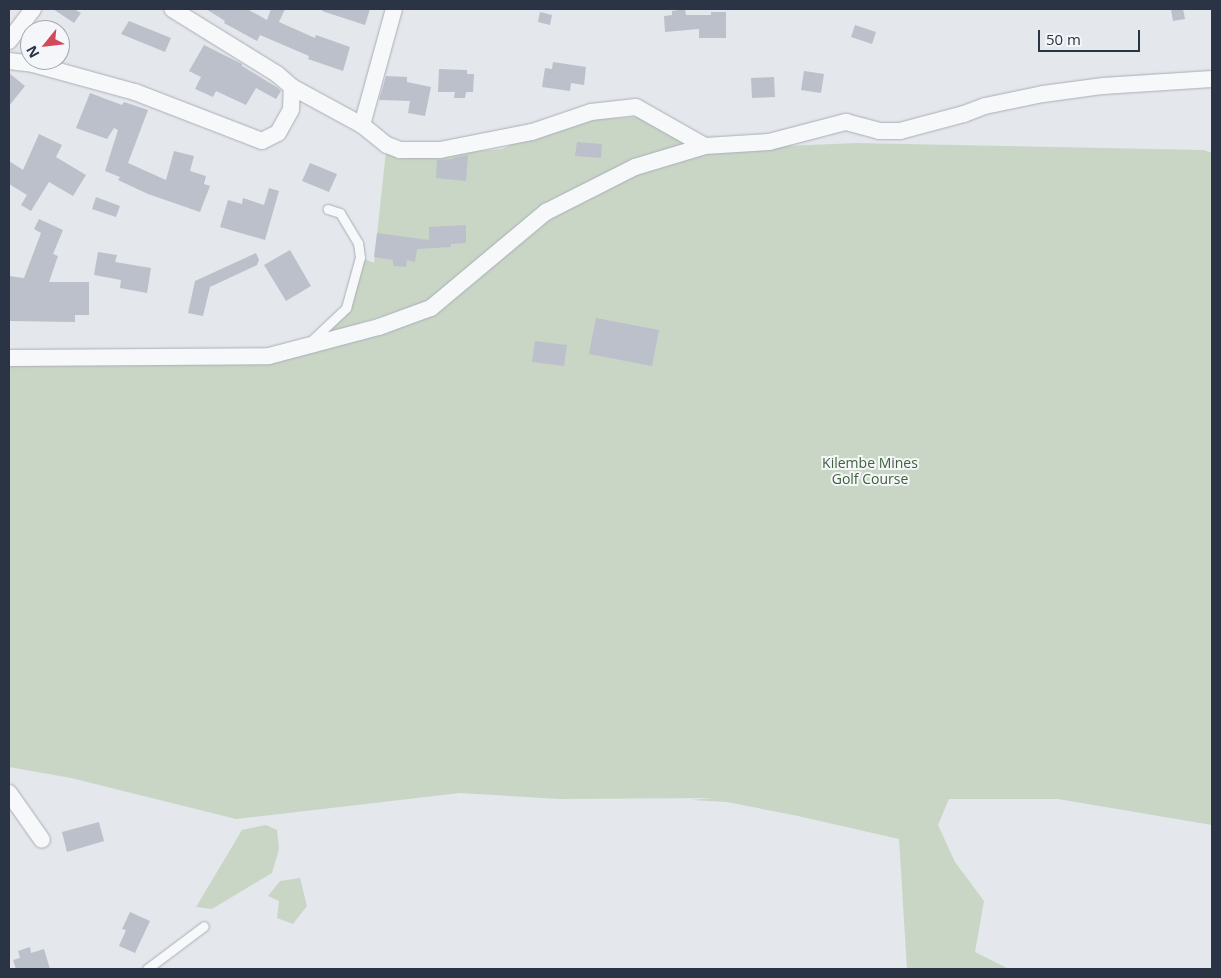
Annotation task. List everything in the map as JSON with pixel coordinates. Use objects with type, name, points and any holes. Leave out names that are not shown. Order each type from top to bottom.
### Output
[{"type":"street","points":[[9,41],[33,9]]},
{"type":"street","points":[[172,9],[277,74],[292,87],[362,125],[387,145],[400,150],[440,150],[532,132],[591,112],[636,108],[705,146]]},
{"type":"street","points":[[362,125],[394,9]]},
{"type":"street","points":[[9,61],[33,64],[135,92],[262,141],[273,138],[284,123],[291,110],[292,87]]},
{"type":"street","points":[[9,358],[269,356],[406,319],[431,308],[546,212],[634,167],[705,146],[768,142],[846,122],[879,131],[900,131],[964,114],[985,106],[1043,94],[1103,86],[1212,79]]},
{"type":"street","points":[[9,793],[42,840]]},
{"type":"lane","points":[[306,346],[346,308],[360,257],[358,243],[340,213],[328,209]]},
{"type":"lane","points":[[147,969],[204,926]]},
{"type":"green space","points":[[647,116],[689,143],[638,158],[429,302],[315,337],[348,303],[360,257],[374,263],[386,151],[398,159],[502,149],[521,140],[590,120]]},
{"type":"green space","name":"Kilembe Mines Golf Course","points":[[856,143],[1204,150],[1212,153],[1212,825],[1058,799],[949,799],[938,825],[955,862],[984,901],[975,952],[1009,969],[907,969],[899,839],[798,816],[727,802],[691,800],[714,798],[560,799],[460,793],[236,819],[71,778],[9,767],[9,365],[266,364],[432,316],[535,226],[624,176],[719,149]]},
{"type":"green space","points":[[266,825],[277,830],[279,849],[272,873],[212,909],[196,907],[242,830]]},
{"type":"green space","points":[[300,878],[307,906],[293,924],[277,918],[279,901],[268,896],[280,881]]},
{"type":"building","points":[[53,9],[74,9],[81,13],[74,23]]},
{"type":"building","points":[[206,9],[247,9],[267,20],[271,9],[285,9],[279,22],[315,38],[316,35],[350,47],[343,71],[308,59],[309,56],[260,35],[257,41],[224,23],[225,21]]},
{"type":"building","points":[[323,9],[370,9],[365,25],[322,11]]},
{"type":"building","points":[[685,9],[686,15],[711,15],[711,12],[726,12],[726,38],[699,38],[699,29],[665,32],[664,16],[672,15],[672,11]]},
{"type":"building","points":[[1171,9],[1183,9],[1185,19],[1173,21]]},
{"type":"building","points":[[540,12],[552,15],[550,25],[538,22]]},
{"type":"building","points":[[129,21],[171,38],[165,52],[121,34]]},
{"type":"building","points":[[855,25],[876,32],[872,44],[851,37]]},
{"type":"building","points":[[204,45],[242,64],[242,66],[278,88],[281,91],[276,99],[256,88],[246,105],[216,91],[213,97],[195,89],[201,77],[189,71]]},
{"type":"building","points":[[553,62],[586,67],[584,85],[571,83],[570,91],[542,87],[545,68],[552,69]]},
{"type":"building","points":[[439,69],[467,70],[467,74],[474,74],[473,92],[466,92],[465,98],[454,98],[455,92],[438,92]]},
{"type":"building","points":[[804,71],[824,74],[821,93],[801,90]]},
{"type":"building","points":[[9,73],[25,86],[9,106]]},
{"type":"building","points":[[386,76],[407,77],[407,82],[431,87],[425,116],[408,113],[410,101],[379,100]]},
{"type":"building","points":[[774,77],[775,97],[752,98],[751,78]]},
{"type":"building","points":[[90,93],[122,105],[124,102],[148,110],[128,163],[166,180],[174,151],[194,156],[190,171],[206,176],[204,184],[210,186],[200,212],[148,194],[118,180],[120,177],[105,171],[118,130],[114,128],[107,139],[76,128]]},
{"type":"building","points":[[39,134],[62,145],[56,157],[86,175],[73,196],[49,182],[31,211],[21,205],[27,195],[9,184],[9,161],[23,170]]},
{"type":"building","points":[[577,142],[602,144],[601,158],[575,156]]},
{"type":"building","points":[[468,155],[466,181],[436,178],[437,160],[453,159]]},
{"type":"building","points":[[310,163],[337,174],[329,192],[302,181]]},
{"type":"building","points":[[269,188],[279,191],[265,240],[220,227],[228,200],[242,204],[243,198],[264,205]]},
{"type":"building","points":[[96,197],[120,206],[116,217],[92,209]]},
{"type":"building","points":[[39,219],[63,230],[53,254],[58,256],[49,282],[89,282],[89,315],[75,315],[75,322],[9,321],[9,276],[24,278],[41,233],[34,229]]},
{"type":"building","points":[[466,225],[466,243],[451,244],[451,247],[417,249],[415,262],[407,260],[406,267],[393,266],[393,260],[374,257],[377,233],[429,240],[429,227]]},
{"type":"building","points":[[290,250],[311,286],[286,301],[264,265]]},
{"type":"building","points":[[98,252],[117,255],[115,262],[151,268],[147,293],[120,288],[121,280],[94,275]]},
{"type":"building","points":[[256,253],[259,260],[257,265],[210,287],[203,316],[188,313],[195,281]]},
{"type":"building","points":[[596,318],[659,330],[652,366],[589,354]]},
{"type":"building","points":[[535,341],[567,345],[564,366],[532,362]]},
{"type":"building","points":[[99,822],[104,841],[67,852],[62,832]]},
{"type":"building","points":[[130,912],[150,921],[135,953],[119,946],[126,930],[122,929]]},
{"type":"building","points":[[30,947],[31,953],[44,949],[50,969],[16,969],[13,960],[20,958],[18,951]]}]
